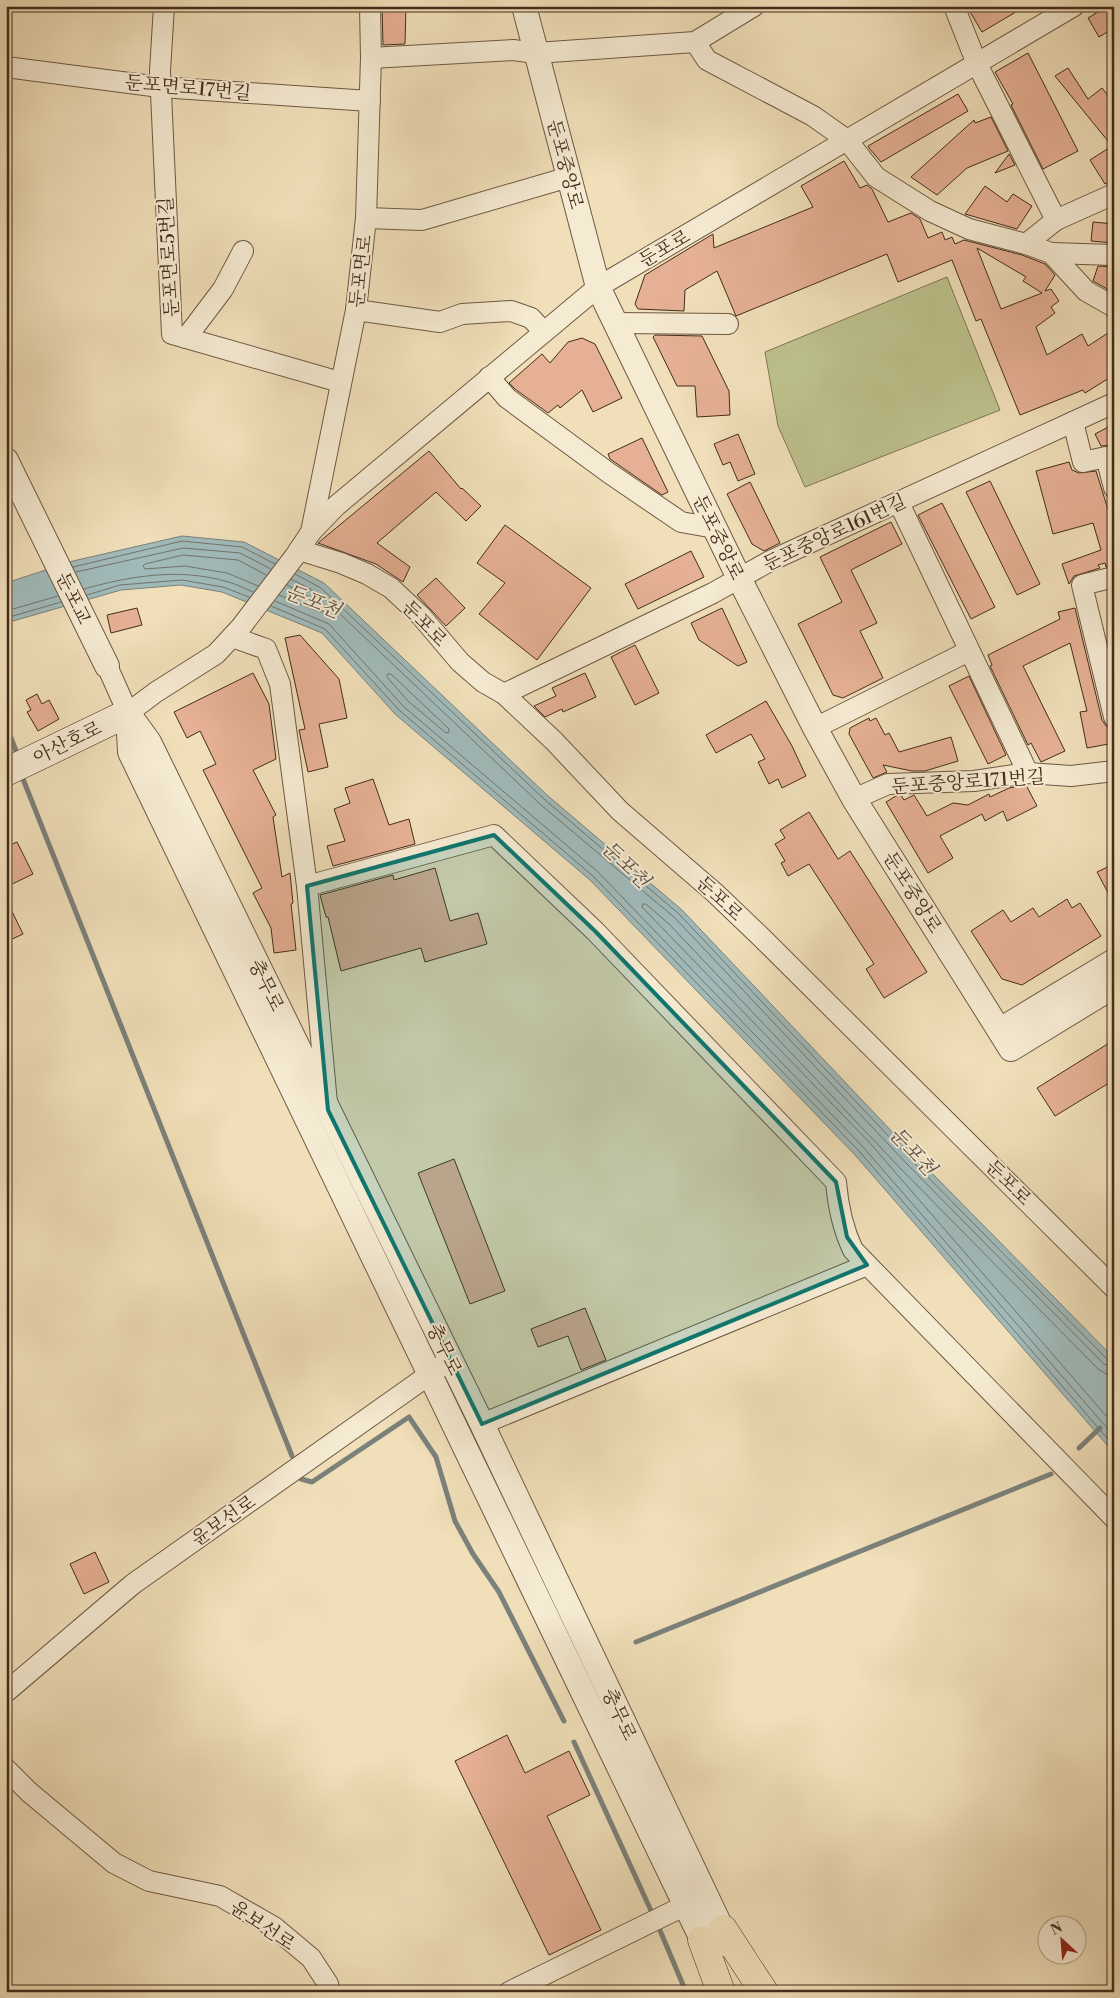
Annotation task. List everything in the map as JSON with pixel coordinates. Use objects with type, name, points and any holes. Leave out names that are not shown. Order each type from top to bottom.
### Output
[{"type":"main road","name":"아산호로","points":[[6,772],[128,713]]},
{"type":"main road","points":[[713,1935],[721,1992]]},
{"type":"main road","points":[[713,1935],[764,1992]]},
{"type":"street","name":"둔포면로5번길","points":[[164,6],[160,87],[172,334],[340,382]]},
{"type":"street","name":"둔포면로","points":[[311,532],[356,310],[366,218],[371,58],[370,6]]},
{"type":"street","name":"둔포중앙로","points":[[524,6],[598,287],[739,578],[815,728],[854,798],[1000,1030],[1010,1049],[1114,986]]},
{"type":"street","points":[[371,58],[513,50],[536,53],[694,42],[754,6]]},
{"type":"street","points":[[954,6],[977,64],[1056,220]]},
{"type":"street","name":"둔포로","points":[[1074,6],[598,287],[336,506],[311,532],[297,553],[341,563],[367,574],[390,588],[421,616],[460,662],[483,682],[504,694],[554,741],[620,810],[715,893],[761,937],[1114,1288]]},
{"type":"street","points":[[694,42],[707,60],[813,116],[847,140],[876,177],[930,211],[969,229],[1026,244],[1051,253],[1114,255]]},
{"type":"street","name":"둔포면로17번길","points":[[6,67],[160,87],[370,101]]},
{"type":"street","points":[[366,218],[422,220],[569,177]]},
{"type":"street","points":[[1026,244],[1056,220],[1114,194]]},
{"type":"street","points":[[186,338],[223,289],[243,251]]},
{"type":"street","points":[[1051,253],[1086,291],[1114,307]]},
{"type":"street","points":[[356,310],[440,322],[462,314],[511,311],[531,318],[544,332]]},
{"type":"street","points":[[616,323],[728,324]]},
{"type":"street","points":[[489,377],[507,398],[609,473],[681,522],[715,528]]},
{"type":"street","name":"둔포중앙로161번길","points":[[504,694],[705,597],[770,561],[1114,403]]},
{"type":"street","points":[[1073,422],[1083,462],[1106,457],[1114,488]]},
{"type":"street","name":"둔포교","points":[[6,460],[107,666]]},
{"type":"street","points":[[899,503],[1028,773]]},
{"type":"street","points":[[128,713],[156,692],[216,654],[236,632],[297,553]]},
{"type":"street","points":[[1114,578],[1082,585],[1114,718]]},
{"type":"street","points":[[236,632],[266,649],[280,684],[307,886],[328,1110]]},
{"type":"street","points":[[815,728],[969,651]]},
{"type":"street","name":"충무로","points":[[107,666],[128,713],[149,742],[482,1424],[713,1935],[750,1992]]},
{"type":"street","name":"충무로","points":[[128,713],[130,752],[429,1376],[686,1905],[713,1935],[726,1992]]},
{"type":"street","name":"둔포중앙로171번길","points":[[854,798],[888,784],[974,781],[1028,773],[1071,776],[1114,771]]},
{"type":"street","points":[[307,886],[494,836],[595,931],[836,1182],[838,1203],[847,1237],[853,1250],[1114,1518]]},
{"type":"street","points":[[1000,1030],[1114,961]]},
{"type":"street","points":[[482,1424],[867,1265]]},
{"type":"street","name":"윤보선로","points":[[6,1692],[133,1584],[450,1360]]},
{"type":"street","name":"윤보선로","points":[[6,1769],[29,1792],[114,1863],[149,1881],[220,1896],[274,1927],[311,1958],[328,1984],[328,1992]]},
{"type":"street","points":[[509,1992],[686,1905]]},
{"type":"highlighted area","points":[[494,835],[595,931],[836,1182],[847,1237],[867,1265],[482,1424],[328,1110],[307,886]]},
{"type":"green space","points":[[947,277],[1000,410],[805,487],[778,426],[765,352]]},
{"type":"water","name":"둔포천","points":[[182,536],[244,542],[324,583],[547,795],[682,910],[915,1156],[1114,1358],[1114,1453],[855,1155],[590,880],[395,714],[322,633],[222,592],[181,585],[121,590],[6,623],[6,583],[73,561]]},
{"type":"building","points":[[382,6],[406,6],[405,44],[383,45]]},
{"type":"building","points":[[977,6],[1026,6],[982,32],[969,10]]},
{"type":"building","points":[[1108,6],[1114,6],[1114,28],[1099,37],[1088,18]]},
{"type":"building","points":[[1028,53],[1078,151],[1043,169],[1011,105],[1013,104],[995,72]]},
{"type":"building","points":[[1068,68],[1088,99],[1102,88],[1114,103],[1114,178],[1105,184],[1090,160],[1112,146],[1055,76]]},
{"type":"building","points":[[958,94],[968,111],[881,162],[869,148],[868,146]]},
{"type":"building","points":[[991,117],[1008,151],[967,168],[937,195],[911,177],[974,120],[975,123]]},
{"type":"building","points":[[1009,154],[1015,165],[995,173]]},
{"type":"building","points":[[844,161],[860,188],[867,185],[872,189],[888,222],[911,213],[920,219],[928,238],[942,232],[945,240],[952,237],[955,244],[964,240],[1022,255],[1045,264],[1055,275],[1045,291],[1051,289],[1059,301],[1051,307],[1055,313],[1036,327],[1047,355],[1082,334],[1088,346],[1114,329],[1114,375],[1085,393],[1083,390],[1020,415],[981,319],[976,321],[952,260],[898,282],[887,254],[736,316],[717,271],[685,290],[684,311],[638,309],[635,304],[645,275],[713,234],[714,248],[813,207],[801,186]],"holes":[[[977,248],[1026,277],[1023,281],[1042,293],[1001,309]]]},
{"type":"building","points":[[985,186],[1007,202],[1013,194],[1032,206],[1017,229],[965,214]]},
{"type":"building","points":[[1093,222],[1114,224],[1114,243],[1091,241]]},
{"type":"building","points":[[1098,266],[1114,267],[1114,293],[1093,281]]},
{"type":"building","points":[[655,335],[702,336],[729,391],[730,415],[697,417],[695,386],[677,386],[653,337]]},
{"type":"building","points":[[582,338],[595,344],[622,398],[593,412],[582,390],[560,408],[558,405],[548,413],[509,383],[542,354],[550,363],[568,342]]},
{"type":"building","points":[[1114,424],[1114,445],[1101,446],[1095,434]]},
{"type":"building","points":[[738,434],[755,474],[738,481],[730,462],[723,465],[714,444]]},
{"type":"building","points":[[642,438],[668,492],[662,495],[610,459],[608,454]]},
{"type":"building","points":[[429,451],[461,489],[481,506],[466,521],[436,492],[377,543],[410,567],[403,582],[376,564],[318,543]]},
{"type":"building","points":[[1069,462],[1072,470],[1079,473],[1096,471],[1111,519],[1114,519],[1114,565],[1106,567],[1105,563],[1098,565],[1100,568],[1074,576],[1069,584],[1062,564],[1101,550],[1093,523],[1053,534],[1036,471]]},
{"type":"building","points":[[990,481],[1040,584],[1017,595],[966,492]]},
{"type":"building","points":[[750,482],[780,543],[764,551],[752,544],[727,494]]},
{"type":"building","points":[[942,503],[995,607],[971,619],[918,515]]},
{"type":"building","points":[[891,522],[902,544],[851,570],[877,623],[860,631],[883,678],[843,698],[833,695],[798,624],[842,602],[820,557]]},
{"type":"building","points":[[505,525],[591,588],[537,660],[479,614],[505,583],[477,563]]},
{"type":"building","points":[[691,551],[704,577],[638,609],[625,584]]},
{"type":"building","points":[[436,578],[465,608],[446,626],[417,595]]},
{"type":"building","points":[[137,608],[142,625],[111,633],[107,615]]},
{"type":"building","points":[[722,608],[747,662],[738,666],[699,640],[691,623]]},
{"type":"building","points":[[1075,608],[1102,720],[1106,726],[1114,729],[1114,743],[1087,748],[1080,712],[1087,711],[1070,643],[1023,666],[1065,751],[1041,762],[1031,743],[1028,745],[990,666],[992,665],[988,655],[1060,619],[1058,612]]},
{"type":"building","points":[[300,635],[339,679],[347,718],[319,724],[328,767],[308,772],[299,730],[305,729],[285,638]]},
{"type":"building","points":[[1114,639],[1114,666],[1108,640]]},
{"type":"building","points":[[635,645],[659,693],[635,705],[611,657]]},
{"type":"building","points":[[253,673],[269,704],[276,759],[253,770],[276,815],[273,817],[282,877],[290,873],[293,903],[291,904],[296,950],[274,953],[271,928],[253,893],[262,888],[203,770],[216,764],[200,731],[187,738],[174,712]]},
{"type":"building","points":[[585,673],[596,697],[563,712],[562,709],[545,717],[534,706],[556,696],[552,688]]},
{"type":"building","points":[[969,676],[1006,755],[988,764],[949,686]]},
{"type":"building","points":[[37,694],[42,704],[49,700],[59,719],[38,731],[27,712],[31,710],[26,700]]},
{"type":"building","points":[[766,701],[792,746],[806,776],[782,788],[778,779],[769,784],[758,762],[765,759],[751,734],[716,753],[706,735]]},
{"type":"building","points":[[869,718],[870,721],[876,718],[885,735],[889,733],[899,752],[951,737],[958,761],[925,771],[912,771],[883,765],[887,772],[873,778],[849,734],[850,728]]},
{"type":"building","points":[[373,779],[389,825],[409,819],[415,844],[333,866],[327,846],[345,841],[334,809],[350,803],[345,788]]},
{"type":"building","points":[[1026,785],[1037,806],[1007,821],[1003,811],[985,821],[982,814],[940,836],[953,858],[928,873],[886,802],[896,796],[901,795],[904,800],[914,795],[927,816],[953,803],[968,805],[989,794],[990,797],[1009,788]]},
{"type":"building","points":[[809,812],[838,859],[850,851],[927,972],[884,998],[866,969],[874,964],[809,864],[788,876],[781,863],[785,861],[775,844],[785,838],[780,830]]},
{"type":"building","points":[[17,842],[33,874],[6,887],[6,847]]},
{"type":"building","points":[[1114,864],[1114,904],[1097,872]]},
{"type":"building","points":[[435,868],[450,921],[478,913],[487,944],[425,962],[421,948],[341,971],[328,917],[326,917],[320,895],[393,875],[394,880]]},
{"type":"building","points":[[6,899],[23,934],[6,942]]},
{"type":"building","points":[[1067,899],[1072,908],[1080,903],[1101,936],[1022,985],[1002,979],[971,931],[1003,910],[1011,922],[1033,908],[1039,917]]},
{"type":"building","points":[[1114,1040],[1114,1080],[1055,1116],[1037,1088]]},
{"type":"building","points":[[454,1159],[505,1291],[470,1304],[418,1173]]},
{"type":"building","points":[[585,1308],[606,1360],[581,1370],[568,1336],[538,1347],[531,1329]]},
{"type":"building","points":[[95,1552],[109,1582],[84,1594],[70,1564]]},
{"type":"building","points":[[507,1735],[525,1773],[569,1751],[590,1795],[547,1816],[601,1930],[549,1955],[455,1761]]},
{"type":"waterway","points":[[6,725],[16,751]]},
{"type":"waterway","points":[[23,779],[292,1456]]},
{"type":"waterway","points":[[301,1479],[312,1482],[409,1417],[436,1457],[455,1521],[473,1554],[499,1592],[564,1721]]},
{"type":"waterway","points":[[1079,1448],[1100,1428]]},
{"type":"waterway","points":[[636,1642],[1051,1474]]},
{"type":"waterway","points":[[574,1742],[653,1915]]},
{"type":"waterway","points":[[659,1928],[686,1992]]}]
